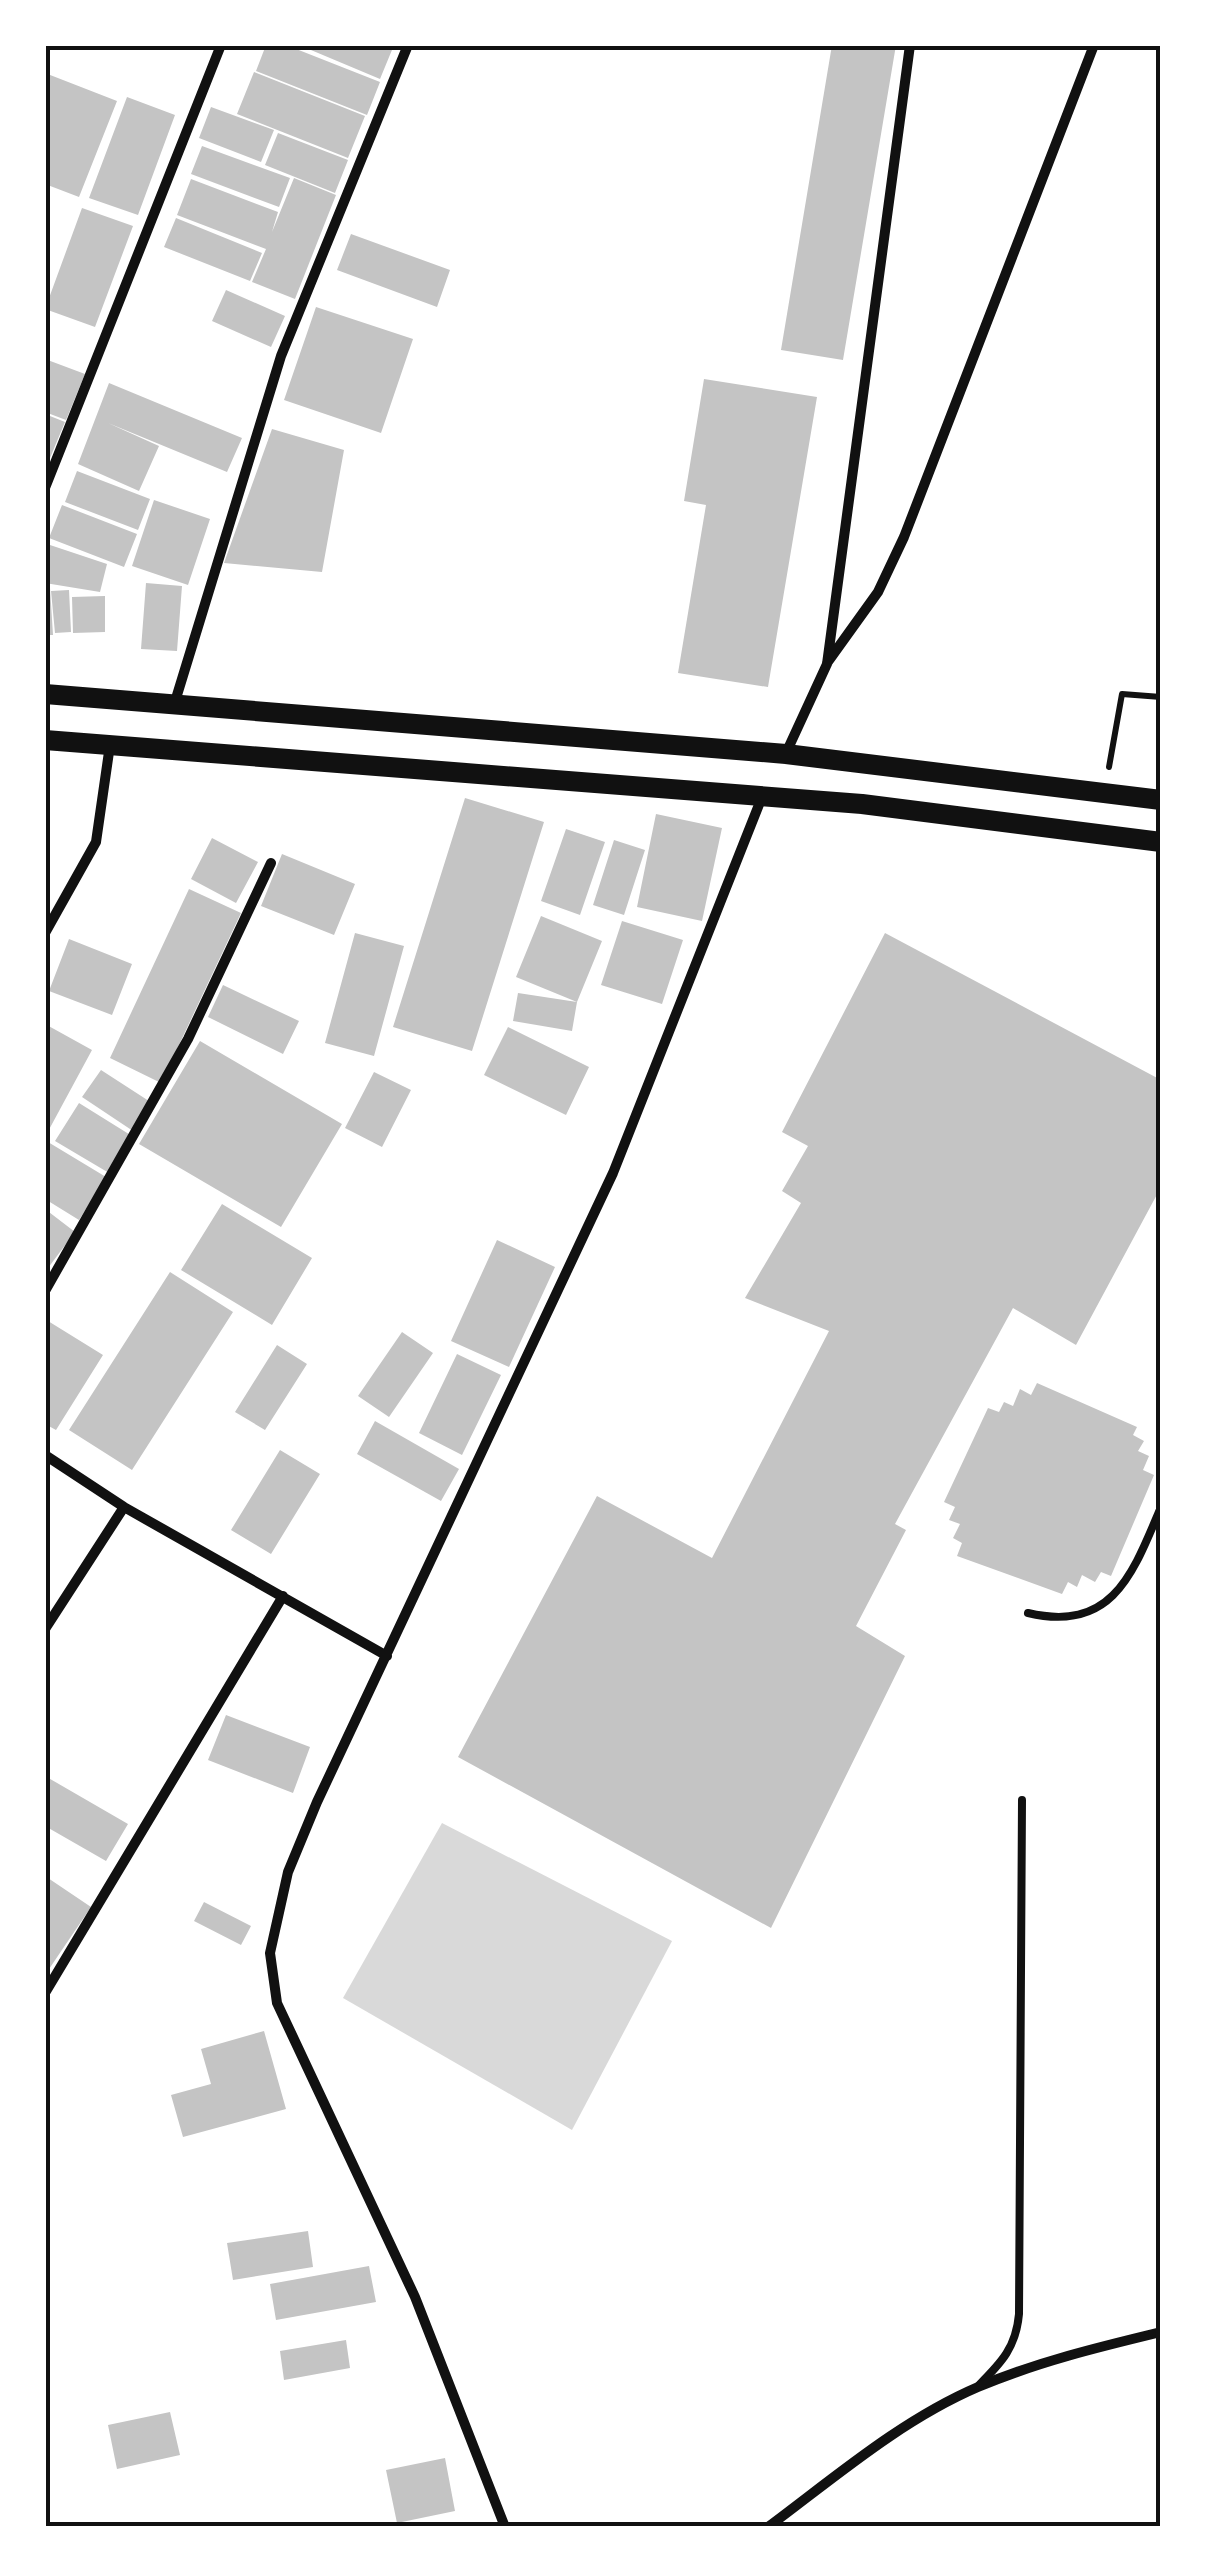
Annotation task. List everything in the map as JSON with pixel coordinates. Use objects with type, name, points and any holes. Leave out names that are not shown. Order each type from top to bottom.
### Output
[{"type":"main road","points":[[45,694],[786,754],[1161,800]]},
{"type":"main road","points":[[45,740],[862,804],[1161,842]]},
{"type":"street","points":[[45,488],[220,45]]},
{"type":"street","points":[[174,704],[282,356],[408,45]]},
{"type":"street","points":[[827,664],[910,45]]},
{"type":"street","points":[[786,754],[827,664],[878,592],[904,537],[1094,45]]},
{"type":"street","points":[[45,933],[96,842],[110,744]]},
{"type":"street","points":[[506,2527],[422,2313],[276,2004],[270,1953],[288,1872],[613,1173],[762,798]]},
{"type":"street","points":[[45,1290],[188,1039],[272,864]]},
{"type":"street","points":[[45,1455],[124,1506],[387,1656]]},
{"type":"street","points":[[45,1629],[124,1506]]},
{"type":"street","points":[[45,1993],[282,1596]]},
{"type":"street","points":[[768,2527],[921,2417],[976,2388],[1061,2357],[1161,2332]]},
{"type":"lane","points":[[1028,1613],[1062,1621],[1095,1609],[1130,1580],[1161,1507]]},
{"type":"lane","points":[[976,2388],[1009,2354],[1017,2336],[1019,2314],[1022,1800]]},
{"type":"path","points":[[1105,793],[1122,694],[1161,697]]},
{"type":"shaded area","points":[[442,1823],[672,1941],[572,2130],[343,1998]]},
{"type":"building","points":[[266,45],[286,45],[380,82],[367,115],[256,71]]},
{"type":"building","points":[[299,45],[394,45],[380,79]]},
{"type":"building","points":[[832,45],[896,45],[843,360],[781,350]]},
{"type":"building","points":[[254,72],[365,116],[348,158],[237,114]]},
{"type":"building","points":[[45,73],[117,101],[79,197],[45,184]]},
{"type":"building","points":[[127,97],[175,115],[138,215],[89,198]]},
{"type":"building","points":[[211,107],[274,130],[261,162],[199,138]]},
{"type":"building","points":[[278,133],[348,160],[335,193],[265,165]]},
{"type":"building","points":[[202,146],[290,178],[279,207],[191,174]]},
{"type":"building","points":[[294,178],[336,195],[295,299],[252,282],[266,249],[177,215],[191,179],[278,212],[272,232]]},
{"type":"building","points":[[82,208],[133,226],[95,327],[45,309]]},
{"type":"building","points":[[176,218],[262,253],[250,281],[164,247]]},
{"type":"building","points":[[351,234],[450,270],[437,307],[337,270]]},
{"type":"building","points":[[226,290],[285,316],[271,347],[212,321]]},
{"type":"building","points":[[316,307],[413,339],[381,433],[284,400]]},
{"type":"building","points":[[45,359],[85,374],[66,420],[45,412]]},
{"type":"building","points":[[704,379],[817,397],[768,687],[678,673],[706,505],[684,501]]},
{"type":"building","points":[[109,383],[242,438],[227,472],[108,423],[159,446],[139,491],[78,464]]},
{"type":"building","points":[[45,414],[65,422],[45,470]]},
{"type":"building","points":[[272,429],[344,450],[322,572],[224,563]]},
{"type":"building","points":[[77,471],[150,499],[138,530],[65,502]]},
{"type":"building","points":[[154,500],[210,519],[188,585],[132,566]]},
{"type":"building","points":[[62,505],[137,534],[124,567],[49,538]]},
{"type":"building","points":[[50,545],[107,564],[100,592],[45,583]]},
{"type":"building","points":[[146,583],[182,586],[177,651],[141,649]]},
{"type":"building","points":[[45,588],[50,588],[53,635],[45,635]]},
{"type":"building","points":[[69,590],[71,632],[55,633],[51,591]]},
{"type":"building","points":[[105,596],[105,632],[73,633],[72,597]]},
{"type":"building","points":[[465,798],[544,822],[472,1051],[393,1027]]},
{"type":"building","points":[[656,814],[722,828],[702,921],[637,907]]},
{"type":"building","points":[[566,829],[605,842],[580,915],[541,901]]},
{"type":"building","points":[[212,838],[258,862],[236,903],[191,879]]},
{"type":"building","points":[[614,840],[645,850],[624,915],[593,905]]},
{"type":"building","points":[[282,854],[355,884],[334,935],[261,906]]},
{"type":"building","points":[[189,889],[241,913],[161,1083],[110,1058]]},
{"type":"building","points":[[541,916],[602,941],[577,1002],[516,977]]},
{"type":"building","points":[[622,921],[683,940],[662,1004],[601,985]]},
{"type":"building","points":[[355,933],[404,946],[374,1056],[325,1043]]},
{"type":"building","points":[[885,933],[1161,1080],[1161,1187],[1076,1345],[1013,1308],[895,1524],[906,1530],[856,1626],[905,1656],[771,1928],[458,1757],[597,1496],[712,1558],[829,1331],[745,1298],[801,1203],[782,1191],[808,1146],[782,1132]]},
{"type":"building","points":[[69,939],[132,964],[112,1015],[49,991]]},
{"type":"building","points":[[223,985],[299,1021],[283,1054],[208,1017]]},
{"type":"building","points":[[518,993],[577,1002],[572,1031],[513,1021]]},
{"type":"building","points":[[45,1024],[92,1050],[45,1137]]},
{"type":"building","points":[[508,1027],[589,1067],[566,1115],[484,1075]]},
{"type":"building","points":[[200,1041],[342,1124],[281,1227],[139,1144]]},
{"type":"building","points":[[101,1070],[152,1103],[133,1131],[82,1097]]},
{"type":"building","points":[[374,1072],[411,1090],[382,1147],[345,1128]]},
{"type":"building","points":[[79,1103],[132,1136],[109,1173],[55,1141]]},
{"type":"building","points":[[48,1142],[106,1177],[79,1220],[45,1199]]},
{"type":"building","points":[[222,1204],[312,1258],[272,1325],[181,1270]]},
{"type":"building","points":[[45,1209],[75,1232],[45,1272]]},
{"type":"building","points":[[497,1240],[555,1267],[509,1367],[451,1341]]},
{"type":"building","points":[[170,1272],[233,1312],[132,1470],[69,1430]]},
{"type":"building","points":[[48,1321],[103,1355],[56,1430],[45,1424]]},
{"type":"building","points":[[402,1332],[433,1353],[389,1417],[358,1396]]},
{"type":"building","points":[[277,1345],[307,1364],[265,1430],[235,1412]]},
{"type":"building","points":[[457,1354],[501,1375],[462,1455],[419,1433]]},
{"type":"building","points":[[1037,1383],[1137,1427],[1133,1435],[1144,1441],[1138,1451],[1149,1456],[1143,1470],[1154,1475],[1111,1576],[1101,1572],[1095,1582],[1082,1575],[1077,1587],[1068,1582],[1062,1594],[957,1556],[962,1543],[953,1538],[960,1524],[949,1520],[955,1507],[944,1502],[988,1408],[999,1412],[1004,1402],[1013,1406],[1020,1389],[1031,1395]]},
{"type":"building","points":[[375,1421],[459,1469],[441,1501],[357,1454]]},
{"type":"building","points":[[280,1450],[320,1474],[271,1554],[231,1530]]},
{"type":"building","points":[[226,1715],[310,1747],[293,1793],[208,1760]]},
{"type":"building","points":[[45,1776],[128,1824],[106,1861],[45,1826]]},
{"type":"building","points":[[45,1876],[91,1907],[45,1975]]},
{"type":"building","points":[[204,1902],[251,1926],[241,1945],[194,1921]]},
{"type":"building","points":[[264,2031],[286,2109],[183,2137],[171,2095],[211,2084],[201,2049]]},
{"type":"building","points":[[308,2231],[313,2267],[233,2280],[227,2243]]},
{"type":"building","points":[[369,2266],[376,2302],[276,2320],[270,2284]]},
{"type":"building","points":[[346,2340],[350,2368],[284,2380],[280,2351]]},
{"type":"building","points":[[170,2412],[180,2455],[117,2469],[108,2425]]},
{"type":"building","points":[[445,2458],[455,2511],[397,2523],[386,2470]]}]
